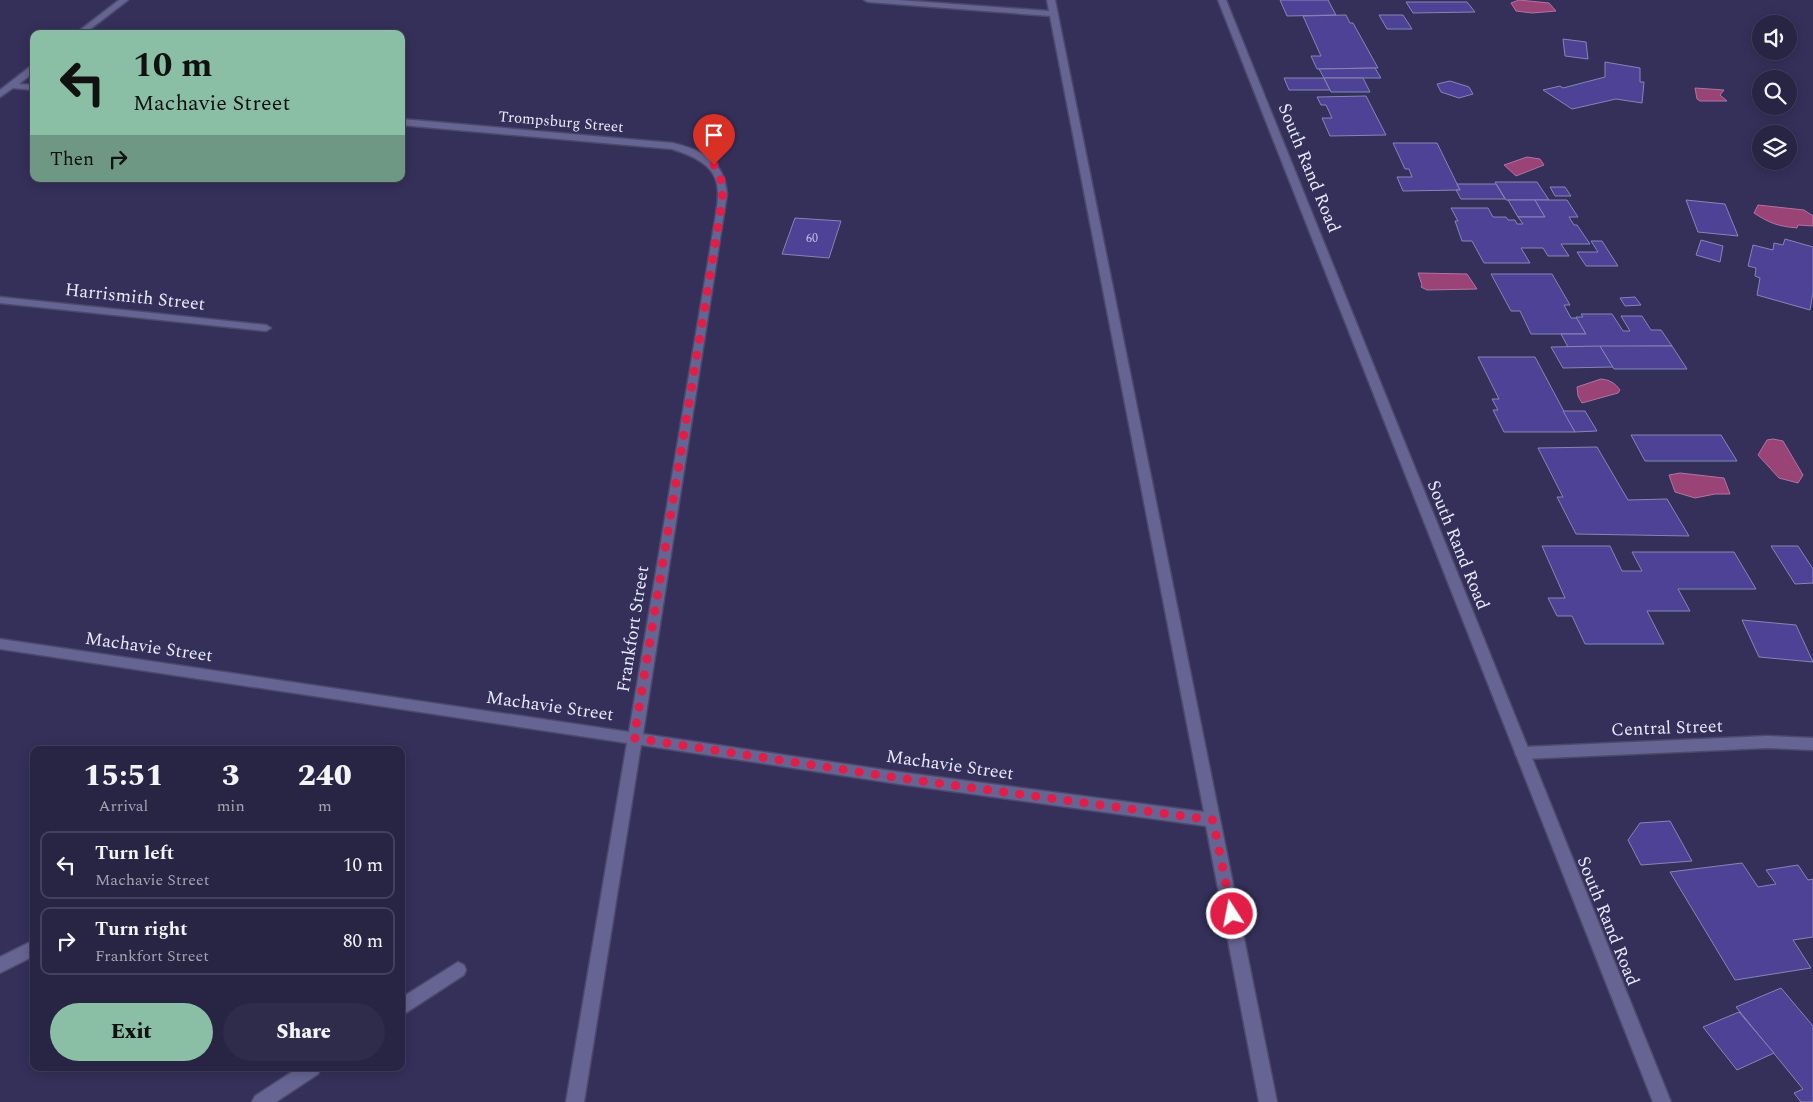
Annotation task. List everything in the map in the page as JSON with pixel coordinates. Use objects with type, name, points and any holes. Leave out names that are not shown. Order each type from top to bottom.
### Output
[{"type":"street","points":[[84,30],[124,0]]},
{"type":"street","points":[[868,0],[1054,14]]},
{"type":"street","points":[[1051,0],[1268,1102]]},
{"type":"street","name":"South Rand Road","points":[[1222,0],[1662,1102]]},
{"type":"street","points":[[0,94],[30,71]]},
{"type":"street","points":[[11,86],[30,88]]},
{"type":"street","name":"Trompsburg Street","points":[[405,122],[673,146],[698,154],[714,165]]},
{"type":"street","name":"Frankfort Street","points":[[575,1102],[722,202],[723,184],[714,165]]},
{"type":"street","name":"Harrismith Street","points":[[0,300],[266,328]]},
{"type":"street","name":"Machavie Street","points":[[0,644],[899,778],[1213,820]]},
{"type":"street","name":"Central Street","points":[[1522,753],[1767,742],[1813,744]]},
{"type":"street","points":[[0,966],[30,949]]},
{"type":"street","points":[[405,1005],[458,970]]},
{"type":"street","points":[[261,1102],[308,1071]]},
{"type":"shaded area","points":[[1519,0],[1549,3],[1556,11],[1532,13],[1516,11],[1511,3]]},
{"type":"shaded area","points":[[1695,88],[1724,90],[1720,95],[1727,101],[1700,101],[1697,99]]},
{"type":"shaded area","points":[[1527,157],[1540,159],[1544,165],[1516,176],[1504,165]]},
{"type":"shaded area","points":[[1758,205],[1804,210],[1813,216],[1813,226],[1798,225],[1797,228],[1775,224],[1754,213]]},
{"type":"shaded area","points":[[1418,273],[1467,274],[1477,289],[1427,290],[1421,287]]},
{"type":"shaded area","points":[[1601,379],[1614,384],[1620,390],[1618,393],[1582,403],[1578,396],[1577,387]]},
{"type":"shaded area","points":[[1767,440],[1783,441],[1803,475],[1798,483],[1779,478],[1758,455]]},
{"type":"shaded area","points":[[1680,473],[1724,478],[1730,494],[1715,494],[1695,498],[1675,492],[1669,475]]},
{"type":"building","points":[[1280,0],[1328,0],[1336,15],[1287,16]]},
{"type":"building","points":[[1406,2],[1467,2],[1475,12],[1413,13]]},
{"type":"building","points":[[1346,15],[1350,23],[1353,23],[1378,68],[1317,69],[1311,56],[1321,56],[1303,16]]},
{"type":"building","points":[[1379,15],[1403,15],[1412,29],[1387,29]]},
{"type":"building","points":[[1563,39],[1586,42],[1588,59],[1565,56]]},
{"type":"building","points":[[1605,62],[1640,68],[1640,82],[1644,82],[1642,103],[1616,99],[1572,109],[1543,90],[1560,86],[1563,88],[1605,77]]},
{"type":"building","points":[[1375,68],[1381,78],[1324,78],[1319,69]]},
{"type":"building","points":[[1284,78],[1324,78],[1330,90],[1289,90]]},
{"type":"building","points":[[1324,78],[1363,78],[1370,92],[1331,92]]},
{"type":"building","points":[[1450,81],[1469,87],[1473,94],[1459,98],[1441,92],[1437,84]]},
{"type":"building","points":[[1366,96],[1386,135],[1330,136],[1322,118],[1332,118],[1326,105],[1321,105],[1317,97]]},
{"type":"building","points":[[1393,143],[1437,143],[1460,190],[1403,191],[1397,177],[1412,177],[1409,169],[1405,169]]},
{"type":"building","points":[[1495,182],[1537,182],[1549,200],[1506,200]]},
{"type":"building","points":[[1457,184],[1496,184],[1505,199],[1461,199],[1456,190],[1460,190]]},
{"type":"building","points":[[1550,187],[1565,187],[1571,196],[1555,196]]},
{"type":"building","points":[[1508,200],[1535,200],[1545,217],[1518,217]]},
{"type":"building","points":[[1535,200],[1567,200],[1578,217],[1569,217],[1590,244],[1561,244],[1569,256],[1548,256],[1543,248],[1521,248],[1530,263],[1484,263],[1472,241],[1462,241],[1455,221],[1458,221],[1451,208],[1488,208],[1493,217],[1506,217],[1508,220],[1515,220],[1517,224],[1523,224],[1518,217],[1545,217]]},
{"type":"building","points":[[1686,200],[1725,204],[1738,236],[1698,232]]},
{"type":"building","points":[[795,218],[841,221],[829,258],[782,254]]},
{"type":"building","points":[[1785,239],[1813,247],[1813,292],[1810,310],[1757,295],[1760,278],[1755,276],[1756,268],[1748,266],[1753,245],[1773,250],[1774,243],[1783,245]]},
{"type":"building","points":[[1701,240],[1723,246],[1720,262],[1696,255]]},
{"type":"building","points":[[1591,241],[1602,241],[1618,266],[1586,266],[1577,252],[1598,252]]},
{"type":"building","points":[[1491,274],[1552,274],[1570,305],[1564,305],[1571,318],[1577,318],[1586,334],[1531,334],[1520,311],[1511,311]]},
{"type":"building","points":[[1635,297],[1641,305],[1625,306],[1620,298]]},
{"type":"building","points":[[1581,314],[1612,314],[1623,331],[1630,331],[1621,316],[1642,316],[1651,330],[1661,330],[1672,346],[1568,347],[1561,334],[1586,334],[1576,317],[1583,317]]},
{"type":"building","points":[[1600,346],[1613,367],[1563,368],[1551,347]]},
{"type":"building","points":[[1600,346],[1672,346],[1687,369],[1614,369]]},
{"type":"building","points":[[1478,357],[1535,357],[1575,432],[1504,432],[1493,410],[1498,410],[1492,399],[1499,399]]},
{"type":"building","points":[[1563,411],[1585,411],[1597,431],[1575,432]]},
{"type":"building","points":[[1631,435],[1721,435],[1737,461],[1645,461]]},
{"type":"building","points":[[1597,447],[1628,500],[1667,499],[1689,536],[1576,534],[1557,497],[1563,497],[1538,448]]},
{"type":"building","points":[[1542,546],[1610,546],[1622,571],[1642,571],[1632,552],[1734,552],[1756,589],[1678,589],[1690,611],[1647,611],[1664,644],[1585,644],[1572,616],[1557,616],[1548,598],[1565,598]]},
{"type":"building","points":[[1771,546],[1798,546],[1813,569],[1813,583],[1795,584]]},
{"type":"building","points":[[1742,620],[1796,625],[1813,662],[1759,657]]},
{"type":"building","points":[[1670,821],[1692,861],[1641,865],[1628,840],[1640,823]]},
{"type":"building","points":[[1742,863],[1758,887],[1776,884],[1766,870],[1798,865],[1808,880],[1813,879],[1813,937],[1793,940],[1811,968],[1735,980],[1670,872]]},
{"type":"building","points":[[1781,988],[1813,1026],[1813,1102],[1801,1102],[1794,1093],[1803,1089],[1736,1007]]},
{"type":"building","points":[[1739,1012],[1774,1053],[1737,1070],[1703,1027]]},
{"type":"route","points":[[714,165],[721,176],[723,184],[722,202],[634,738],[899,778],[1213,820],[1232,914]]}]
